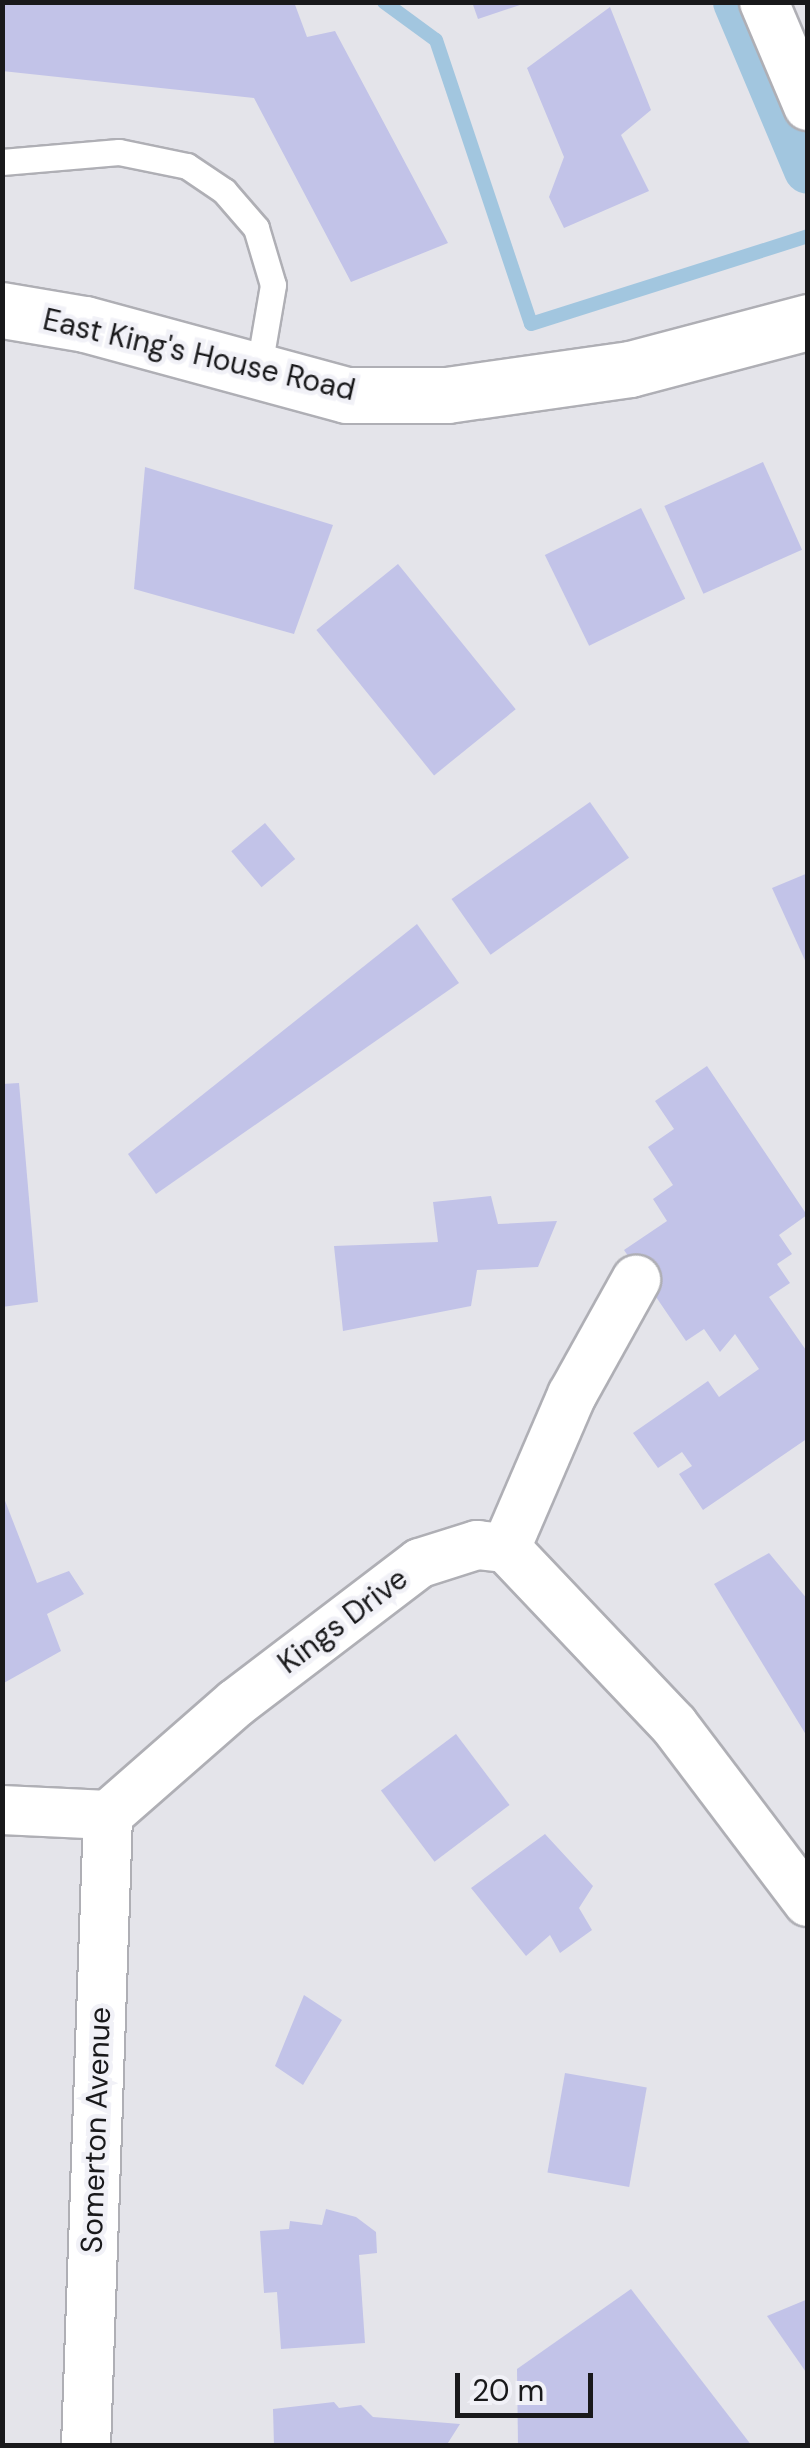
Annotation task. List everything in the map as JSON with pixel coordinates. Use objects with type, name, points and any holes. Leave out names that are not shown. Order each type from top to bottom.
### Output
[{"type":"main road","name":"East King's House Road","points":[[2,310],[85,324],[347,395],[447,395],[630,368],[793,325]]},
{"type":"street","points":[[764,2],[808,106]]},
{"type":"street","points":[[636,1280],[572,1395],[506,1548],[674,1725],[808,1902]]},
{"type":"street","name":"Kings Drive","points":[[108,1816],[236,1703],[420,1563],[478,1545],[506,1548]]},
{"type":"street","points":[[2,1810],[108,1816]]},
{"type":"street","name":"Somerton Avenue","points":[[86,2446],[108,1816]]},
{"type":"lane","points":[[2,162],[119,152],[187,166],[224,191],[256,228],[273,285],[258,373]]},
{"type":"building","points":[[2,2],[294,2],[307,37],[335,31],[448,243],[351,282],[254,98],[2,71]]},
{"type":"building","points":[[472,2],[526,2],[526,3],[478,19]]},
{"type":"building","points":[[610,7],[651,110],[621,135],[649,191],[564,228],[549,197],[564,157],[527,68]]},
{"type":"building","points":[[763,462],[802,550],[703,594],[664,506]]},
{"type":"building","points":[[145,467],[333,525],[294,634],[134,589]]},
{"type":"building","points":[[641,508],[685,599],[589,646],[545,555]]},
{"type":"building","points":[[398,564],[516,709],[434,775],[316,630]]},
{"type":"building","points":[[590,802],[629,858],[491,955],[452,899]]},
{"type":"building","points":[[265,823],[295,859],[262,887],[231,851]]},
{"type":"building","points":[[808,873],[808,967],[772,888]]},
{"type":"building","points":[[417,924],[459,983],[156,1194],[128,1154]]},
{"type":"building","points":[[707,1066],[807,1215],[779,1235],[792,1254],[777,1264],[790,1283],[769,1297],[808,1353],[808,1438],[703,1510],[679,1474],[692,1466],[682,1452],[658,1468],[633,1433],[708,1381],[719,1397],[759,1369],[735,1334],[720,1352],[704,1329],[686,1341],[624,1250],[667,1221],[653,1199],[673,1185],[648,1147],[674,1129],[655,1101]]},
{"type":"building","points":[[19,1083],[38,1302],[2,1307],[2,1084]]},
{"type":"building","points":[[491,1196],[498,1224],[557,1221],[538,1267],[477,1270],[471,1306],[343,1331],[334,1246],[438,1242],[433,1202]]},
{"type":"building","points":[[2,1493],[37,1583],[69,1571],[84,1594],[47,1614],[61,1651],[2,1684]]},
{"type":"building","points":[[769,1553],[808,1600],[808,1738],[714,1584]]},
{"type":"building","points":[[456,1734],[510,1805],[434,1862],[381,1791]]},
{"type":"building","points":[[545,1834],[593,1886],[579,1908],[592,1930],[560,1953],[550,1935],[526,1956],[471,1888]]},
{"type":"building","points":[[304,1995],[342,2020],[303,2085],[275,2066]]},
{"type":"building","points":[[565,2073],[647,2087],[629,2187],[547,2172]]},
{"type":"building","points":[[326,2209],[356,2217],[376,2232],[377,2253],[359,2255],[365,2343],[281,2349],[277,2292],[264,2293],[260,2231],[289,2229],[290,2221],[322,2225]]},
{"type":"building","points":[[631,2289],[752,2446],[518,2446],[517,2369]]},
{"type":"building","points":[[808,2299],[808,2375],[767,2316]]},
{"type":"building","points":[[334,2402],[339,2408],[361,2405],[373,2417],[460,2424],[446,2446],[274,2446],[273,2409]]},
{"type":"waterway","points":[[384,2],[436,40],[531,324],[808,236]]},
{"type":"waterway","points":[[737,2],[808,170]]}]
